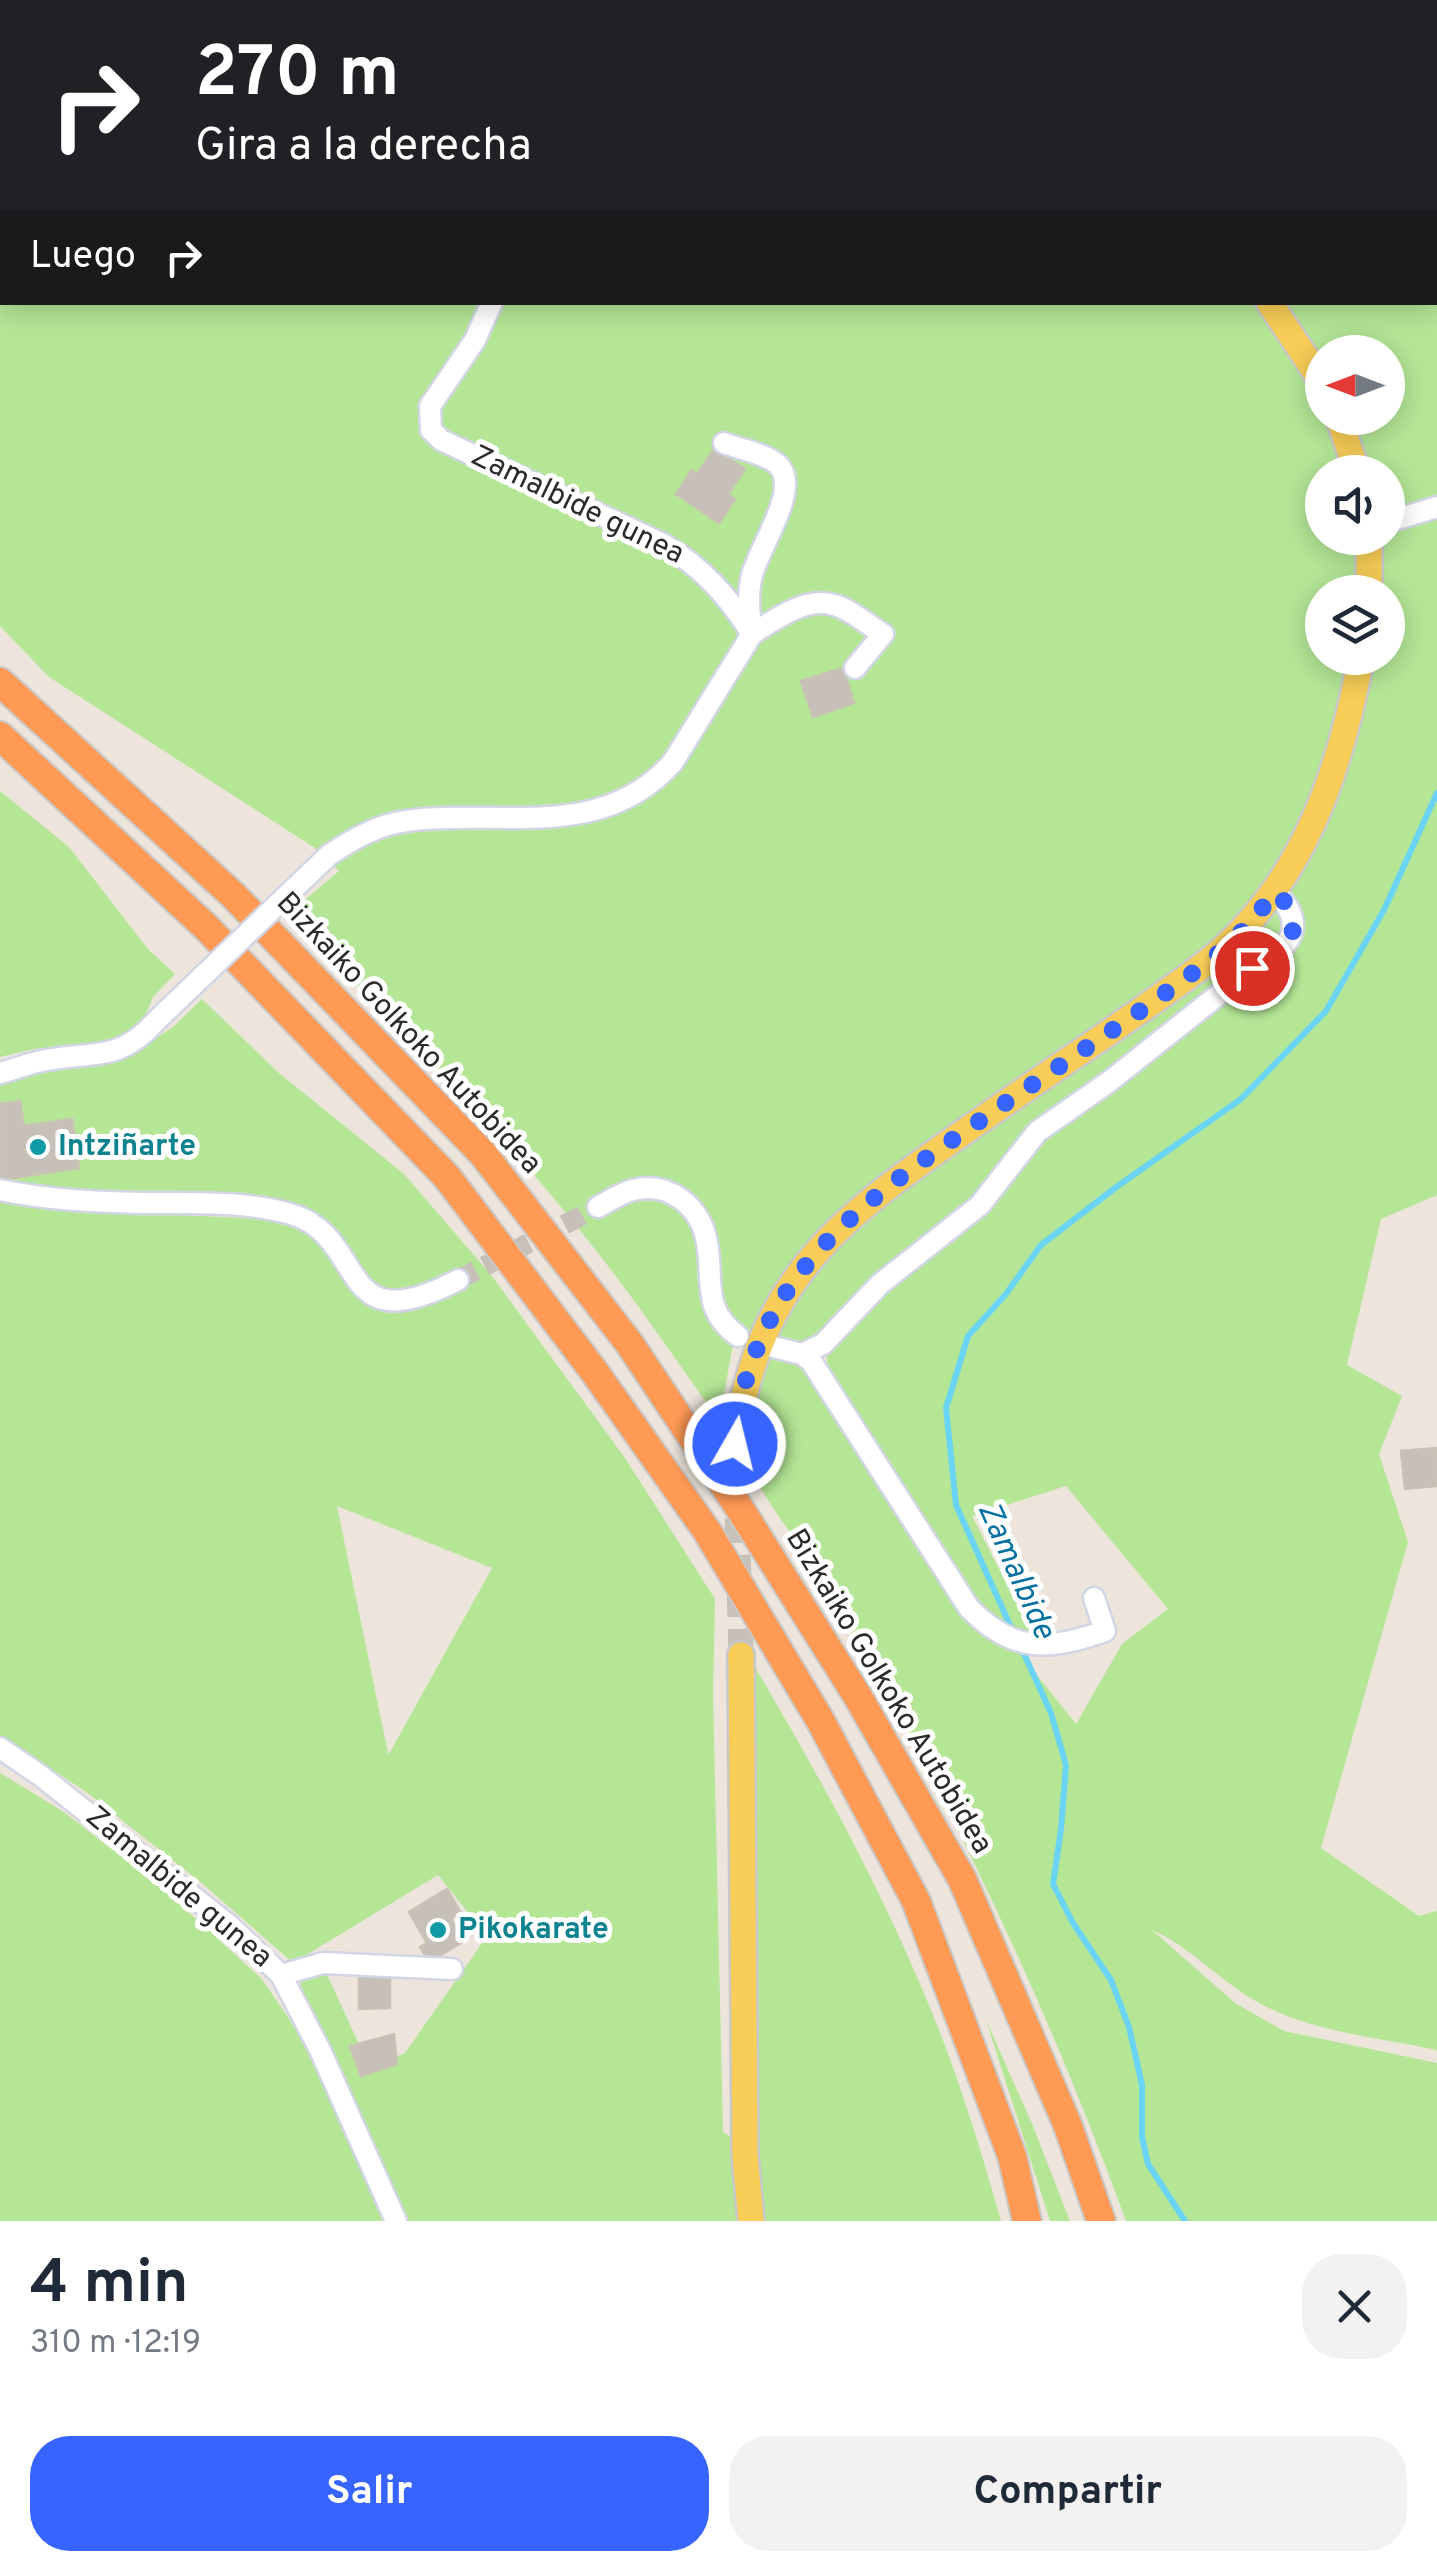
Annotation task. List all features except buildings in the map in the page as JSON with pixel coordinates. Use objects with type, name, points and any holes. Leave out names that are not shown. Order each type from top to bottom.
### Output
[{"type":"highway","name":"Bizkaiko Golkoko Autobidea","points":[[0,682],[234,896],[484,1154],[629,1343],[742,1512],[858,1697],[962,1879],[1068,2126],[1101,2221]]},
{"type":"highway","points":[[0,736],[206,927],[447,1177],[596,1374],[708,1531],[820,1720],[916,1901],[1012,2156],[1027,2221]]},
{"type":"main road","points":[[1272,305],[1305,356]]},
{"type":"main road","points":[[735,1444],[742,1393],[762,1338],[792,1285],[836,1229],[909,1171],[1210,960],[1233,942],[1276,892],[1295,863],[1321,805],[1357,675]]},
{"type":"main road","points":[[740,1655],[744,2154],[751,2221]]},
{"type":"street","name":"Zamalbide gunea","points":[[491,305],[475,340],[430,406],[431,430],[441,440],[662,544],[690,561],[732,603],[752,634]]},
{"type":"street","points":[[724,443],[774,461],[786,482],[784,498],[751,578],[752,634]]},
{"type":"street","points":[[1405,517],[1437,507]]},
{"type":"street","points":[[0,1073],[41,1060],[108,1055],[135,1041],[330,855],[360,835],[406,821],[583,814],[638,794],[673,762],[752,634],[785,613],[832,604],[883,634],[855,668]]},
{"type":"street","points":[[802,1354],[823,1344],[880,1284],[980,1205],[1038,1132],[1110,1081],[1252,968],[1277,955],[1291,939],[1293,920],[1288,905],[1276,892]]},
{"type":"street","points":[[598,1207],[630,1191],[647,1188],[682,1198],[702,1224],[709,1254],[711,1297],[717,1313],[738,1336]]},
{"type":"street","points":[[0,1190],[86,1202],[197,1203],[292,1215],[310,1222],[327,1238],[363,1288],[392,1300],[425,1297],[458,1280]]},
{"type":"street","points":[[769,1346],[802,1354],[811,1361],[969,1608],[989,1628],[1019,1643],[1046,1646],[1077,1641],[1105,1631],[1094,1598]]},
{"type":"street","name":"Zamalbide gunea","points":[[0,1748],[14,1755],[230,1926],[281,1974],[320,2050],[396,2221]]},
{"type":"street","points":[[281,1974],[323,1963],[452,1969]]},
{"type":"green space","points":[[0,305],[1437,305],[1437,1195],[1381,1219],[1347,1365],[1402,1396],[1379,1454],[1408,1542],[1321,1848],[1419,1916],[1437,1911],[1437,2050],[1324,2028],[1280,2013],[1245,1995],[1152,1930],[1235,2003],[1284,2031],[1437,2063],[1437,2221],[1126,2221],[1046,2020],[987,1889],[866,1657],[755,1476],[752,1434],[769,1357],[804,1366],[969,1623],[1021,1655],[1076,1724],[1122,1644],[1168,1609],[1066,1486],[972,1516],[1035,1639],[996,1622],[970,1593],[829,1373],[826,1353],[736,1328],[719,1421],[616,1276],[545,1188],[438,1068],[289,913],[339,871],[315,848],[49,677],[0,626]]},
{"type":"green space","points":[[0,791],[69,847],[148,949],[175,974],[153,997],[142,1024],[103,1049],[38,1048],[0,1057]]},
{"type":"green space","points":[[202,999],[279,1073],[404,1174],[492,1276],[625,1458],[715,1599],[713,1694],[723,2132],[759,2155],[755,1667],[845,1826],[905,1949],[956,2076],[1001,2221],[0,2221],[0,1773],[64,1812],[165,1891],[261,1978],[294,2026],[301,1982],[324,1968],[370,2068],[405,2053],[487,1936],[438,1875],[293,1963],[204,1885],[85,1791],[0,1736],[0,1200],[105,1211],[280,1220],[232,1194],[105,1195],[0,1183],[0,1081],[55,1064],[86,1065],[132,1054],[173,1027]],"holes":[[[337,1506],[492,1568],[389,1754]]]},
{"type":"green space","points":[[986,2020],[1033,2126],[1070,2221],[1050,2221]]},
{"type":"waterway","name":"Zamalbide","points":[[1014,1634],[956,1505],[946,1408],[968,1336],[1006,1294],[1041,1245],[1241,1099],[1326,1011],[1384,910],[1437,793]]},
{"type":"waterway","name":"Zamalbide","points":[[1020,1645],[1051,1713],[1066,1765],[1053,1884],[1073,1923],[1111,1980],[1129,2027],[1142,2085],[1142,2137],[1148,2164],[1185,2221]]},
{"type":"tunnel","points":[[458,1280],[598,1207]]},
{"type":"tunnel","points":[[735,1444],[741,1655]]},
{"type":"place","name":"Intziñarte","points":[[38,1147]]},
{"type":"place","name":"Pikokarate","points":[[438,1930]]},
{"type":"route","points":[[735,1444],[742,1393],[756,1350],[774,1314],[812,1256],[862,1205],[1172,989],[1233,942],[1276,892],[1288,905],[1293,920],[1291,939],[1277,955],[1252,968]]}]
